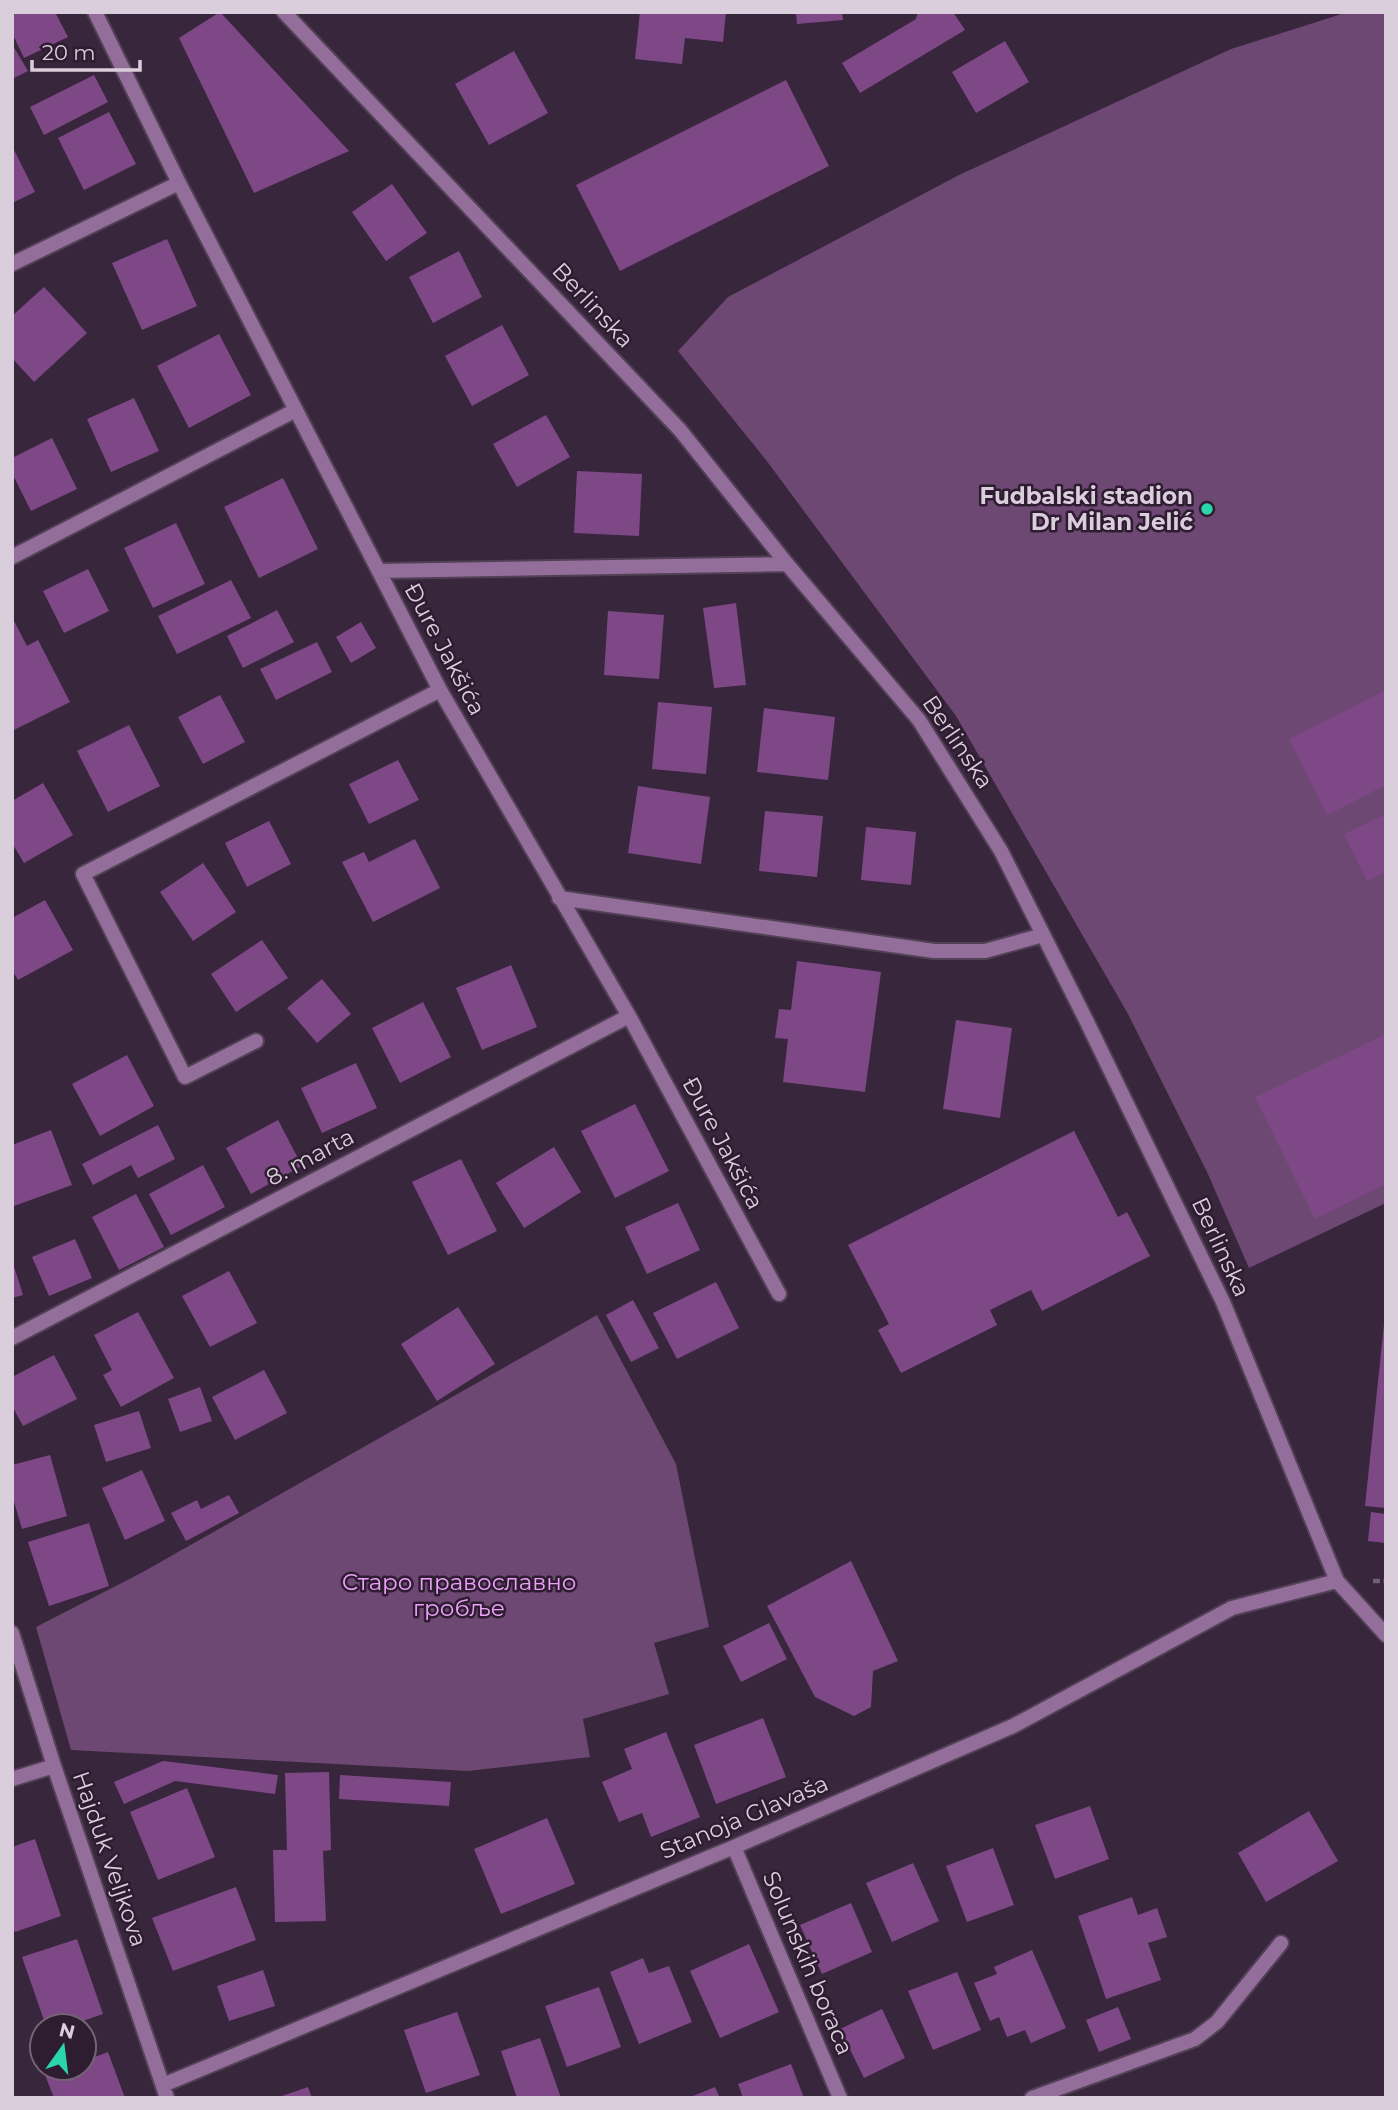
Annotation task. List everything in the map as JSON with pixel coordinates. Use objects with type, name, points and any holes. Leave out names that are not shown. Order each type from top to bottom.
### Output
[{"type":"street","name":"Đure Jakšića","points":[[95,12],[178,184],[440,690],[629,1016],[779,1294]]},
{"type":"street","name":"Berlinska","points":[[284,12],[680,430],[787,564],[919,720],[1001,851],[1223,1303],[1338,1581],[1386,1635]]},
{"type":"street","points":[[12,264],[178,184]]},
{"type":"street","points":[[12,557],[296,410]]},
{"type":"street","points":[[379,571],[787,564]]},
{"type":"street","points":[[256,1041],[185,1077],[83,874],[440,690]]},
{"type":"street","points":[[559,898],[934,951],[985,951],[1043,935]]},
{"type":"street","name":"8. marta","points":[[12,1338],[629,1016]]},
{"type":"street","name":"Stanoja Glavaša","points":[[165,2091],[1013,1726],[1233,1608],[1338,1581]]},
{"type":"street","name":"Hajduk Veljkova","points":[[12,1633],[54,1766],[165,2091]]},
{"type":"street","points":[[12,1779],[54,1766]]},
{"type":"street","name":"Solunskih boraca","points":[[734,1847],[839,2098]]},
{"type":"street","points":[[1032,2098],[1195,2039],[1217,2022],[1281,1943]]},
{"type":"green space","points":[[1348,12],[1386,12],[1386,1203],[1249,1268],[1207,1172],[1128,1014],[956,716],[766,460],[678,351],[728,297],[959,175],[1231,49]]},
{"type":"green space","name":"Старо православно гробље","points":[[597,1315],[676,1464],[709,1627],[654,1643],[669,1694],[583,1719],[590,1757],[468,1771],[71,1750],[36,1627],[141,1573]]},
{"type":"building","points":[[12,12],[55,12],[68,37],[24,58],[12,33]]},
{"type":"building","points":[[220,12],[349,151],[254,193],[179,38]]},
{"type":"building","points":[[640,12],[726,12],[723,42],[685,38],[682,64],[635,59]]},
{"type":"building","points":[[796,12],[842,12],[843,20],[797,24]]},
{"type":"building","points":[[918,12],[953,12],[965,30],[860,93],[842,63],[916,19]]},
{"type":"building","points":[[1005,41],[1029,82],[976,113],[952,72]]},
{"type":"building","points":[[12,44],[28,71],[12,79]]},
{"type":"building","points":[[514,51],[548,113],[489,145],[455,84]]},
{"type":"building","points":[[94,75],[108,102],[44,135],[30,107]]},
{"type":"building","points":[[786,80],[829,166],[620,271],[576,185]]},
{"type":"building","points":[[109,112],[136,164],[84,190],[58,138]]},
{"type":"building","points":[[12,146],[35,192],[12,203]]},
{"type":"building","points":[[392,184],[427,233],[386,261],[352,212]]},
{"type":"building","points":[[167,239],[197,306],[142,330],[112,263]]},
{"type":"building","points":[[459,251],[482,297],[433,323],[409,277]]},
{"type":"building","points":[[44,287],[87,333],[34,382],[12,358],[12,316]]},
{"type":"building","points":[[502,325],[529,375],[472,406],[445,356]]},
{"type":"building","points":[[219,334],[251,395],[189,428],[157,366]]},
{"type":"building","points":[[134,398],[159,451],[111,472],[87,419]]},
{"type":"building","points":[[546,415],[570,457],[517,487],[493,444]]},
{"type":"building","points":[[52,438],[77,489],[31,511],[12,473],[12,458]]},
{"type":"building","points":[[577,471],[642,474],[639,536],[574,533]]},
{"type":"building","points":[[283,478],[318,549],[259,578],[224,507]]},
{"type":"building","points":[[176,523],[205,584],[153,608],[124,548]]},
{"type":"building","points":[[88,569],[109,611],[64,633],[43,591]]},
{"type":"building","points":[[231,580],[251,618],[177,654],[158,616]]},
{"type":"building","points":[[736,603],[746,685],[714,688],[703,608]]},
{"type":"building","points":[[277,610],[294,642],[243,668],[227,636]]},
{"type":"building","points":[[608,611],[664,615],[659,679],[604,675]]},
{"type":"building","points":[[12,617],[27,646],[38,640],[70,702],[12,731]]},
{"type":"building","points":[[361,622],[376,648],[351,663],[336,637]]},
{"type":"building","points":[[317,642],[332,672],[276,700],[260,669]]},
{"type":"building","points":[[1386,690],[1386,785],[1327,815],[1289,739]]},
{"type":"building","points":[[220,695],[245,742],[203,764],[178,717]]},
{"type":"building","points":[[658,702],[712,707],[706,774],[652,769]]},
{"type":"building","points":[[764,708],[835,717],[828,780],[757,772]]},
{"type":"building","points":[[129,725],[160,786],[108,812],[77,751]]},
{"type":"building","points":[[398,760],[419,800],[369,824],[349,784]]},
{"type":"building","points":[[43,783],[73,835],[24,863],[12,843],[12,801]]},
{"type":"building","points":[[638,786],[710,797],[701,864],[628,853]]},
{"type":"building","points":[[765,811],[823,816],[817,877],[759,871]]},
{"type":"building","points":[[1386,814],[1386,872],[1367,881],[1344,834]]},
{"type":"building","points":[[269,821],[291,864],[247,887],[225,843]]},
{"type":"building","points":[[866,827],[916,832],[911,885],[861,880]]},
{"type":"building","points":[[415,839],[440,888],[373,922],[342,862],[364,852],[369,862]]},
{"type":"building","points":[[203,863],[236,912],[193,941],[160,892]]},
{"type":"building","points":[[45,900],[73,950],[18,980],[12,970],[12,918]]},
{"type":"building","points":[[262,940],[288,978],[236,1012],[211,974]]},
{"type":"building","points":[[797,961],[881,972],[865,1092],[783,1082],[788,1039],[775,1038],[779,1009],[791,1010]]},
{"type":"building","points":[[511,965],[537,1027],[482,1050],[456,988]]},
{"type":"building","points":[[322,979],[351,1014],[317,1043],[287,1008]]},
{"type":"building","points":[[423,1002],[451,1057],[400,1083],[372,1028]]},
{"type":"building","points":[[956,1020],[1012,1028],[1000,1118],[943,1109]]},
{"type":"building","points":[[1386,1034],[1386,1184],[1315,1219],[1255,1097]]},
{"type":"building","points":[[127,1055],[154,1106],[100,1136],[72,1084]]},
{"type":"building","points":[[356,1063],[377,1108],[322,1133],[301,1088]]},
{"type":"building","points":[[635,1104],[669,1171],[615,1198],[581,1131]]},
{"type":"building","points":[[278,1120],[302,1166],[251,1194],[226,1148]]},
{"type":"building","points":[[158,1125],[175,1159],[138,1178],[131,1165],[93,1185],[82,1164]]},
{"type":"building","points":[[51,1130],[72,1185],[14,1206],[12,1145]]},
{"type":"building","points":[[1074,1131],[1118,1217],[1127,1212],[1150,1256],[1042,1311],[1031,1290],[990,1310],[997,1325],[901,1373],[878,1330],[889,1324],[848,1245]]},
{"type":"building","points":[[554,1147],[581,1192],[524,1228],[496,1183]]},
{"type":"building","points":[[461,1159],[497,1231],[448,1255],[412,1182]]},
{"type":"building","points":[[203,1165],[225,1207],[171,1235],[149,1194]]},
{"type":"building","points":[[136,1194],[164,1247],[119,1270],[92,1217]]},
{"type":"building","points":[[678,1203],[700,1250],[647,1274],[625,1227]]},
{"type":"building","points":[[75,1239],[92,1278],[49,1296],[32,1257]]},
{"type":"building","points":[[12,1260],[23,1295],[12,1298]]},
{"type":"building","points":[[229,1271],[257,1323],[210,1347],[182,1296]]},
{"type":"building","points":[[716,1282],[739,1328],[677,1359],[653,1313]]},
{"type":"building","points":[[633,1300],[659,1348],[631,1362],[606,1315]]},
{"type":"building","points":[[458,1307],[495,1364],[437,1401],[401,1344]]},
{"type":"building","points":[[138,1312],[174,1378],[121,1407],[103,1375],[112,1370],[94,1335]]},
{"type":"building","points":[[1386,1324],[1386,1508],[1365,1506]]},
{"type":"building","points":[[54,1355],[77,1399],[23,1426],[12,1406],[12,1377]]},
{"type":"building","points":[[264,1370],[287,1413],[235,1440],[212,1397]]},
{"type":"building","points":[[200,1387],[212,1421],[180,1432],[168,1399]]},
{"type":"building","points":[[139,1411],[151,1448],[106,1462],[94,1425]]},
{"type":"building","points":[[50,1455],[67,1516],[22,1529],[12,1495],[12,1465]]},
{"type":"building","points":[[142,1470],[165,1521],[125,1540],[102,1488]]},
{"type":"building","points":[[229,1495],[239,1513],[186,1541],[171,1513],[197,1500],[201,1509]]},
{"type":"building","points":[[1371,1512],[1386,1514],[1386,1543],[1368,1541]]},
{"type":"building","points":[[89,1523],[109,1586],[49,1606],[28,1542]]},
{"type":"building","points":[[851,1561],[898,1661],[873,1671],[871,1707],[854,1716],[815,1697],[767,1606]]},
{"type":"building","points":[[769,1623],[787,1659],[741,1682],[723,1646]]},
{"type":"building","points":[[763,1718],[786,1777],[716,1804],[694,1745]]},
{"type":"building","points":[[666,1732],[700,1817],[651,1837],[642,1813],[619,1822],[602,1782],[632,1769],[624,1749]]},
{"type":"building","points":[[163,1761],[278,1775],[275,1794],[175,1781],[124,1804],[114,1782]]},
{"type":"building","points":[[329,1772],[331,1850],[323,1851],[326,1921],[275,1922],[273,1850],[287,1850],[285,1773]]},
{"type":"building","points":[[340,1775],[451,1782],[449,1806],[339,1799]]},
{"type":"building","points":[[187,1788],[215,1857],[158,1880],[130,1812]]},
{"type":"building","points":[[1090,1806],[1109,1859],[1055,1879],[1035,1825]]},
{"type":"building","points":[[1309,1811],[1338,1861],[1266,1902],[1238,1853]]},
{"type":"building","points":[[547,1818],[575,1884],[501,1914],[474,1849]]},
{"type":"building","points":[[35,1839],[61,1916],[15,1932],[12,1925],[12,1847]]},
{"type":"building","points":[[993,1848],[1014,1905],[967,1922],[946,1866]]},
{"type":"building","points":[[913,1863],[939,1921],[892,1942],[866,1883]]},
{"type":"building","points":[[236,1887],[256,1940],[173,1971],[152,1918]]},
{"type":"building","points":[[1132,1897],[1138,1915],[1157,1908],[1167,1937],[1148,1943],[1161,1980],[1106,1999],[1078,1916]]},
{"type":"building","points":[[851,1903],[872,1952],[822,1974],[800,1925]]},
{"type":"building","points":[[77,1939],[103,2014],[41,2012],[22,1957]]},
{"type":"building","points":[[749,1944],[779,2012],[720,2038],[690,1971]]},
{"type":"building","points":[[1032,1950],[1066,2028],[1031,2043],[1025,2030],[1007,2037],[999,2017],[990,2021],[974,1983],[997,1974],[994,1967]]},
{"type":"building","points":[[643,1958],[649,1973],[669,1966],[692,2022],[639,2044],[610,1972]]},
{"type":"building","points":[[263,1970],[275,2006],[229,2021],[217,1986]]},
{"type":"building","points":[[957,1972],[981,2030],[933,2050],[908,1991]]},
{"type":"building","points":[[599,1987],[621,2047],[567,2067],[545,2006]]},
{"type":"building","points":[[1118,2007],[1131,2039],[1099,2052],[1086,2020]]},
{"type":"building","points":[[882,2009],[905,2058],[864,2078],[840,2029]]},
{"type":"building","points":[[457,2012],[480,2075],[426,2093],[404,2030]]},
{"type":"building","points":[[540,2038],[561,2098],[517,2098],[501,2051]]},
{"type":"building","points":[[108,2052],[125,2098],[54,2098],[48,2082],[98,2082],[98,2056]]},
{"type":"building","points":[[791,2064],[804,2098],[743,2098],[738,2084]]},
{"type":"building","points":[[308,2087],[312,2098],[279,2098],[279,2097]]},
{"type":"building","points":[[715,2087],[720,2098],[688,2098]]},
{"type":"place","name":"Fudbalski stadion Dr Milan Jelić","points":[[1207,509]]}]
